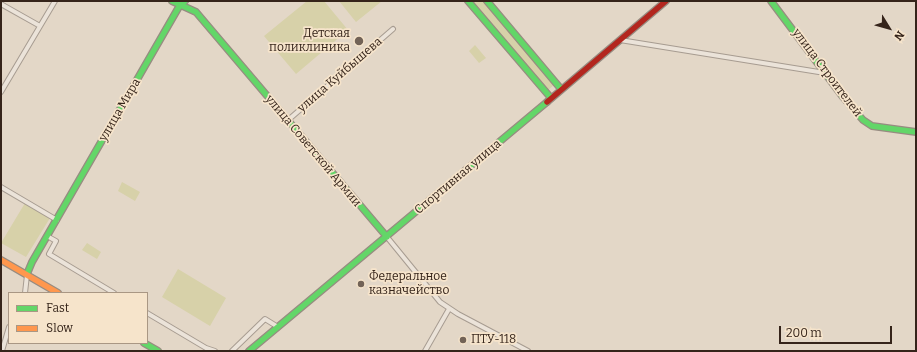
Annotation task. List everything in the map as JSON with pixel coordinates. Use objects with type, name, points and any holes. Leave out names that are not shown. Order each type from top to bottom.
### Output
[{"type":"main road","name":"улица Советской Армии","points":[[172,1],[196,12],[386,237]]},
{"type":"main road","name":"улица Мира","points":[[27,274],[32,262],[180,5],[185,1]]},
{"type":"main road","points":[[468,1],[551,98]]},
{"type":"main road","points":[[487,1],[561,90]]},
{"type":"main road","name":"Спортивная улица","points":[[249,351],[666,1]]},
{"type":"main road","name":"улица Строителей","points":[[771,1],[843,97],[863,120],[872,126],[916,132]]},
{"type":"main road","points":[[1,260],[56,292]]},
{"type":"main road","points":[[146,344],[158,351]]},
{"type":"street","points":[[1,92],[55,1]]},
{"type":"street","points":[[1,4],[40,26]]},
{"type":"street","name":"улица Куйбышева","points":[[288,121],[393,30]]},
{"type":"street","points":[[620,40],[826,73]]},
{"type":"street","points":[[1,187],[57,220]]},
{"type":"street","points":[[47,236],[56,241],[49,254],[112,292]]},
{"type":"street","name":"улица Советской Армии","points":[[386,237],[433,295],[449,309],[528,351]]},
{"type":"street","points":[[25,292],[27,274]]},
{"type":"street","points":[[425,351],[449,309]]},
{"type":"street","points":[[148,314],[206,348],[215,351]]},
{"type":"street","points":[[232,351],[265,319],[278,327]]},
{"type":"street","points":[[2,351],[8,330]]},
{"type":"shaded area","points":[[307,1],[324,1],[348,30],[296,74],[264,36]]},
{"type":"shaded area","points":[[339,1],[382,1],[356,22]]},
{"type":"shaded area","points":[[471,1],[483,1],[554,85],[547,91]]},
{"type":"shaded area","points":[[475,45],[486,58],[479,63],[469,51]]},
{"type":"shaded area","points":[[122,182],[140,192],[135,201],[118,191]]},
{"type":"shaded area","points":[[25,203],[50,218],[26,257],[1,243]]},
{"type":"shaded area","points":[[87,243],[101,252],[97,259],[82,250]]},
{"type":"shaded area","points":[[178,269],[226,298],[210,326],[162,297]]},
{"type":"traffic: fast","points":[[172,1],[196,12],[387,237]]},
{"type":"traffic: fast","points":[[27,274],[32,262],[180,5],[185,1]]},
{"type":"traffic: fast","points":[[468,1],[551,98]]},
{"type":"traffic: fast","points":[[487,1],[561,89]]},
{"type":"traffic: fast","points":[[771,1],[843,97],[863,120],[872,126],[916,132]]},
{"type":"traffic: fast","points":[[249,351],[547,102]]},
{"type":"traffic: fast","points":[[146,344],[158,351]]},
{"type":"traffic: slow","points":[[1,260],[56,292]]},
{"type":"traffic: jam","points":[[547,102],[666,1]]},
{"type":"place","name":"Детская поликлиника","points":[[359,41]]},
{"type":"place","name":"Федеральное казначейство","points":[[361,284]]},
{"type":"place","name":"ПТУ-118","points":[[463,340]]}]
